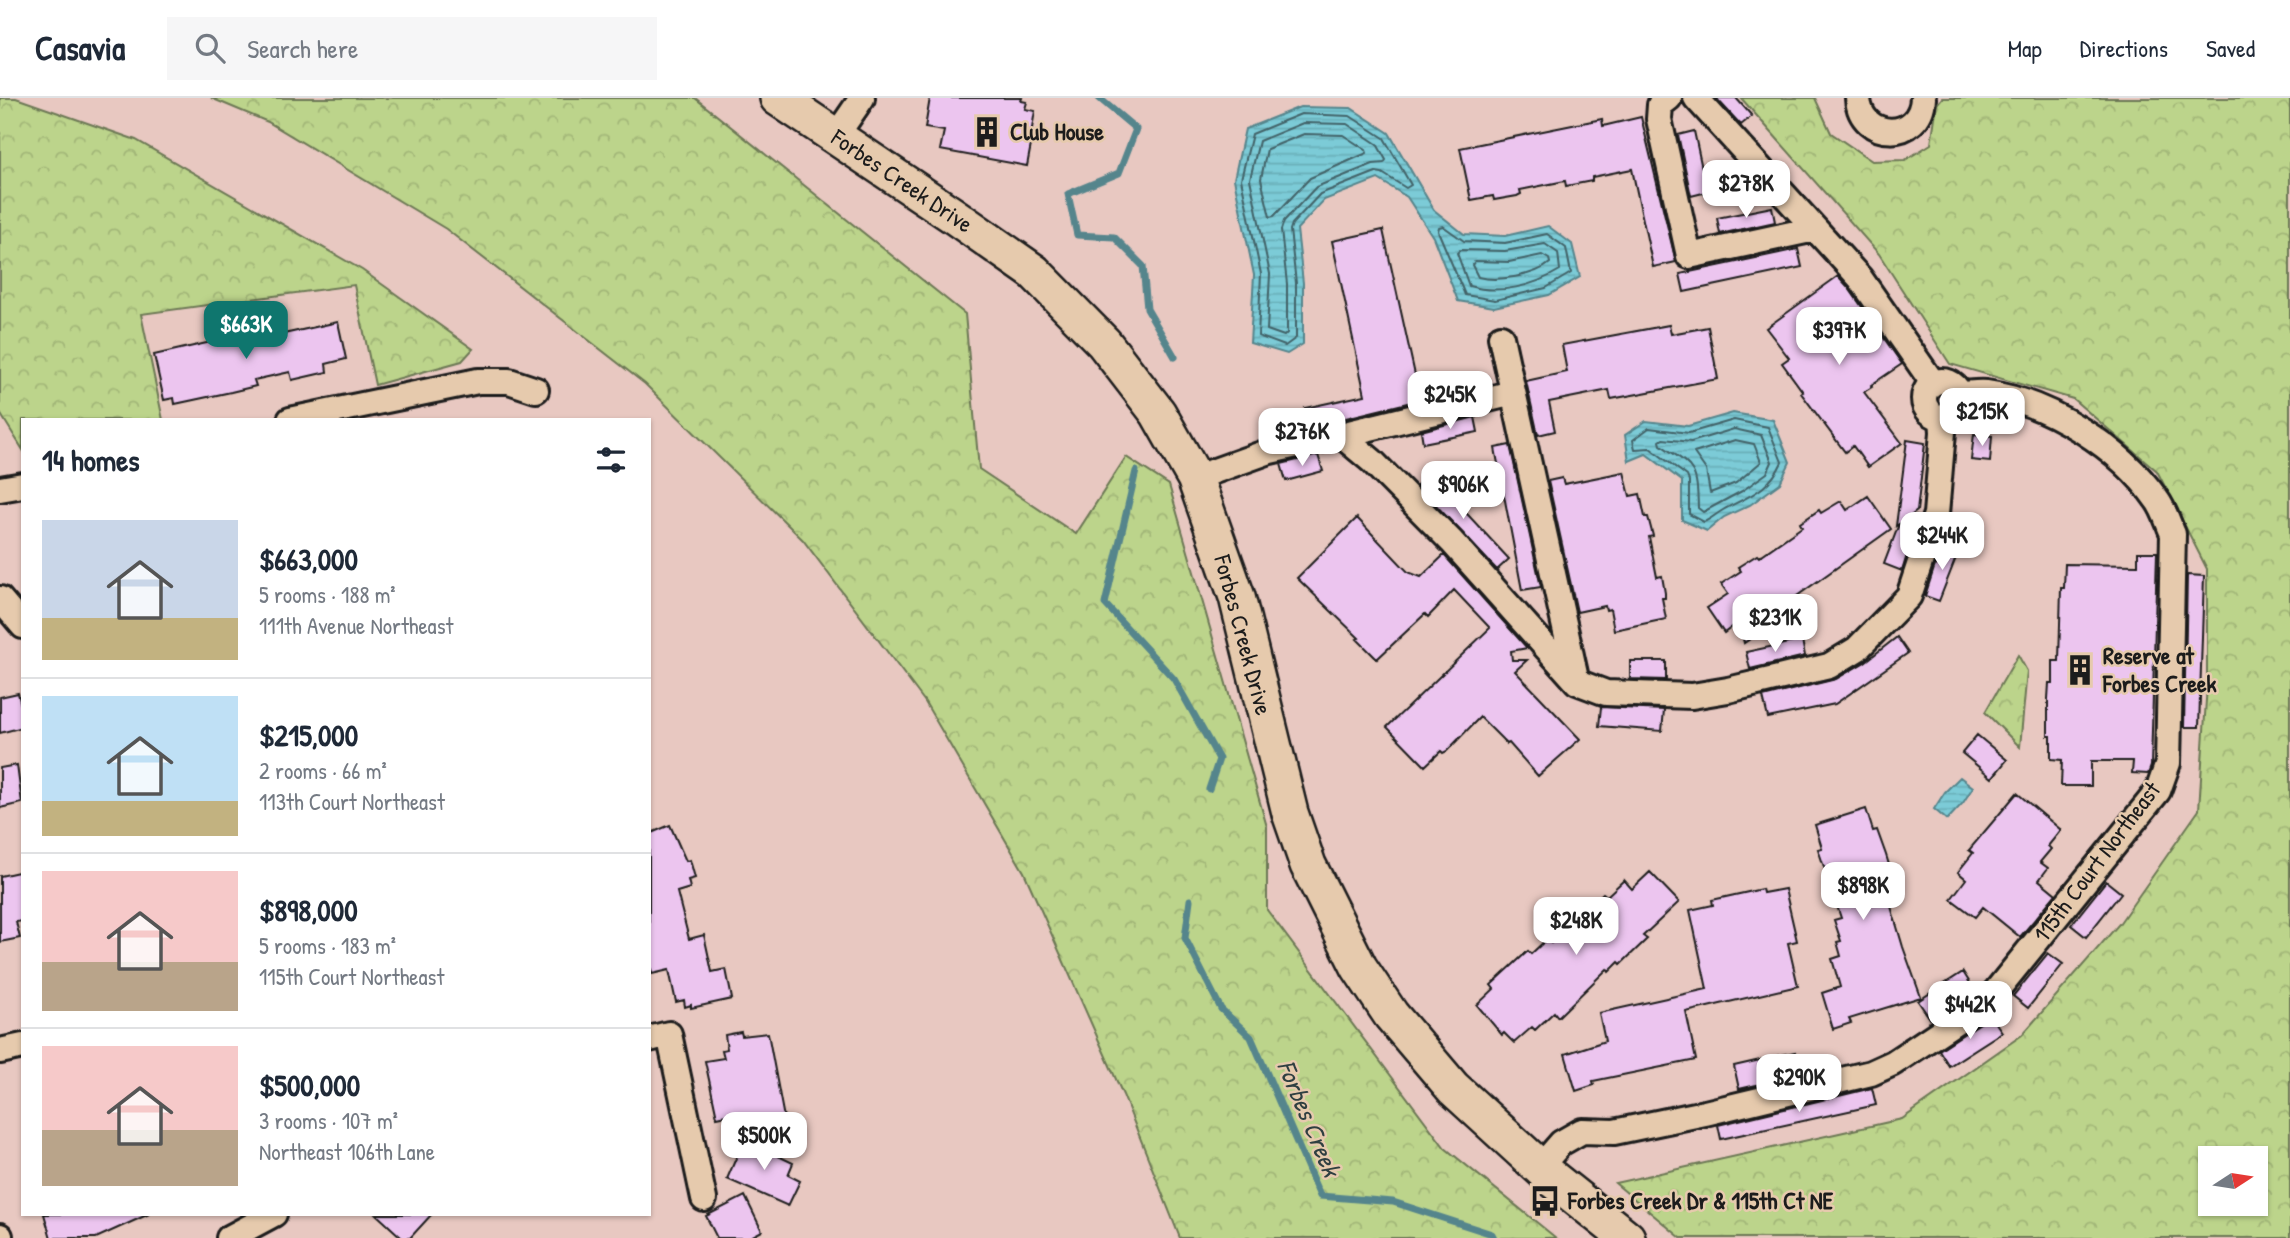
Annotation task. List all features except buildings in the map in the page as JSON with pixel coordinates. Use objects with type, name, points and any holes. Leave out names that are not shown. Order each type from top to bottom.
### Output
[{"type":"street","name":"Forbes Creek Drive","points":[[778,98],[1034,272],[1104,343],[1158,414],[1195,478],[1237,597],[1290,813],[1311,872],[1353,956],[1391,1014],[1453,1088],[1548,1175],[1627,1238]]},
{"type":"street","points":[[836,135],[862,98]]},
{"type":"street","points":[[1669,98],[1660,105],[1659,119],[1689,256],[1815,229]]},
{"type":"street","points":[[1696,98],[1860,278],[1933,383]]},
{"type":"street","points":[[1858,98],[1866,121],[1884,131],[1894,131],[1912,123],[1919,115],[1923,98]]},
{"type":"street","points":[[1501,337],[1577,682]]},
{"type":"street","points":[[300,418],[478,381],[509,381],[536,390]]},
{"type":"street","points":[[1948,382],[1959,394],[1956,409],[1947,416],[1931,413],[1924,404],[1925,392],[1933,383],[1948,382]]},
{"type":"street","points":[[1195,478],[1270,451],[1513,393]]},
{"type":"street","name":"115th Court Northeast","points":[[1541,1166],[1561,1143],[1582,1131],[1614,1132],[1705,1113],[1871,1073],[1893,1063],[1988,1000],[2158,791],[2168,763],[2173,534],[2159,501],[2132,470],[2091,434],[2035,407],[1986,393],[1959,394]]},
{"type":"street","points":[[1341,435],[1372,460],[1452,542],[1577,682],[1606,694],[1692,696],[1829,666],[1857,649],[1909,596],[1936,514],[1942,417]]},
{"type":"street","points":[[0,489],[21,485]]},
{"type":"street","points":[[0,599],[21,624]]},
{"type":"street","points":[[659,1036],[704,1199]]},
{"type":"street","points":[[0,1051],[21,1046]]},
{"type":"street","points":[[229,1238],[270,1216]]},
{"type":"green space","points":[[0,98],[16,98],[136,140],[362,270],[473,349],[462,361],[375,385],[354,285],[141,314],[163,418],[21,418],[21,447],[0,413]]},
{"type":"green space","points":[[211,98],[695,98],[965,314],[979,469],[1076,534],[1126,457],[1169,485],[1267,827],[1267,910],[1445,1148],[1556,1238],[1180,1238],[1123,1095],[1024,872],[925,702],[803,540],[645,384],[446,229],[268,122]]},
{"type":"green space","points":[[1741,98],[1815,98],[1831,133],[1872,161],[1905,160],[1931,144],[1937,104],[1942,98],[2290,98],[2290,1238],[1681,1238],[1615,1183],[1902,1119],[2022,1035],[2119,924],[2199,810],[2207,684],[2207,569],[2157,471],[2073,399],[1950,364],[1879,254]]},
{"type":"green space","points":[[2018,655],[2027,671],[2020,747],[1985,712]]},
{"type":"water","points":[[1300,107],[1351,108],[1389,133],[1434,210],[1464,234],[1505,236],[1548,226],[1572,244],[1580,277],[1549,295],[1494,307],[1458,301],[1433,237],[1407,197],[1378,179],[1324,200],[1297,229],[1303,283],[1303,344],[1287,354],[1250,343],[1254,275],[1234,179],[1245,129]]},
{"type":"water","points":[[1733,413],[1773,420],[1790,462],[1780,483],[1750,505],[1724,517],[1707,531],[1682,520],[1682,481],[1646,454],[1629,461],[1625,435],[1646,421],[1688,426]]},
{"type":"water","points":[[1960,777],[1973,787],[1947,820],[1934,809],[1945,792]]},
{"type":"waterway","name":"Forbes Creek","points":[[1099,98],[1136,129],[1119,173],[1068,194],[1077,235],[1114,237],[1143,266],[1147,309],[1175,357]]},
{"type":"waterway","name":"Forbes Creek","points":[[1136,471],[1105,604],[1174,679],[1219,759],[1209,789]]},
{"type":"waterway","name":"Forbes Creek","points":[[1190,900],[1185,938],[1221,1009],[1251,1037],[1320,1196],[1393,1202],[1492,1234],[1494,1238]]},
{"type":"place","name":"Club House","points":[[987,132]]},
{"type":"place","name":"Reserve at Forbes Creek","points":[[2080,670]]},
{"type":"place","name":"Forbes Creek Dr & 115th Ct NE","points":[[1545,1201]]}]
